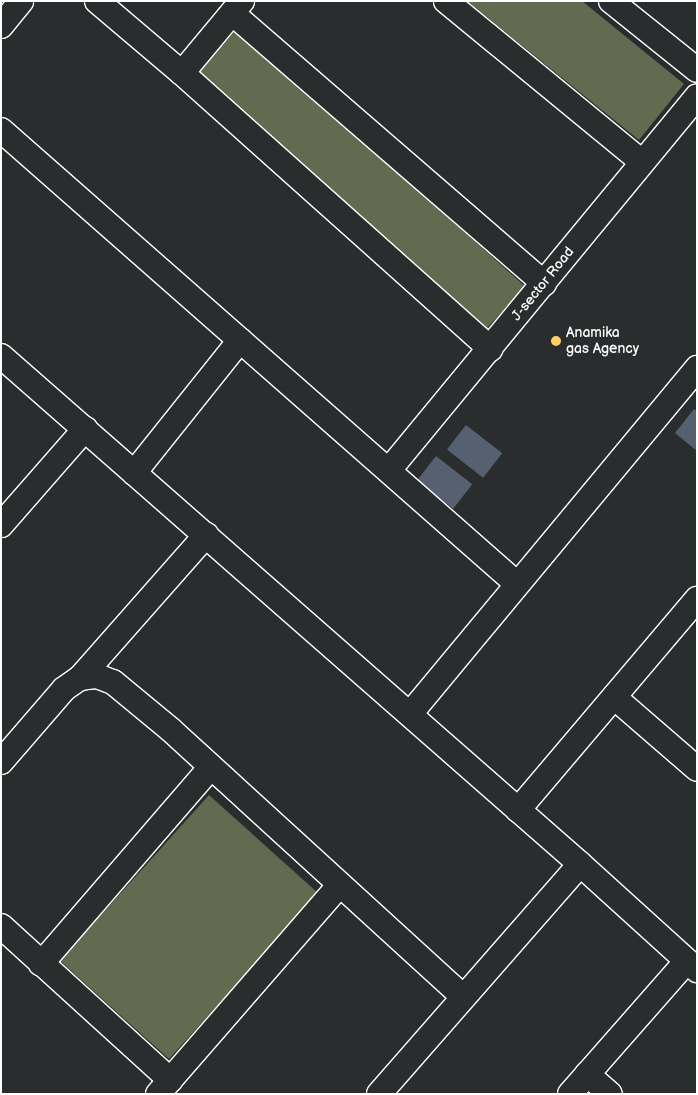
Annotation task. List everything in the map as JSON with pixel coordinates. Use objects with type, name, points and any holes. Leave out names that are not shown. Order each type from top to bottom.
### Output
[{"type":"street","points":[[1,26],[21,1]]},
{"type":"street","points":[[97,1],[182,73],[491,349]]},
{"type":"street","points":[[446,1],[642,162]]},
{"type":"street","points":[[611,1],[697,70]]},
{"type":"street","points":[[182,73],[237,7],[544,283]]},
{"type":"street","name":"J-sector Road","points":[[389,470],[491,349],[697,96]]},
{"type":"street","points":[[1,130],[517,584]]},
{"type":"street","points":[[134,473],[240,340]]},
{"type":"street","points":[[1,356],[410,714],[692,965],[570,1094]]},
{"type":"street","points":[[410,714],[697,368]]},
{"type":"street","points":[[1,525],[85,429]]},
{"type":"street","points":[[1,762],[44,710],[64,689],[80,678],[206,535]]},
{"type":"street","points":[[518,810],[697,599]]},
{"type":"street","points":[[80,678],[97,676],[113,682],[133,696],[463,997]]},
{"type":"street","points":[[614,697],[697,769]]},
{"type":"street","points":[[41,964],[210,768]]},
{"type":"street","points":[[379,1094],[580,864]]},
{"type":"street","points":[[1,926],[164,1087],[340,885]]},
{"type":"street","points":[[587,1074],[610,1094]]},
{"type":"green space","points":[[467,1],[582,1],[684,84],[639,140]]},
{"type":"green space","points":[[238,28],[525,286],[481,335],[194,77]]},
{"type":"green space","points":[[209,795],[318,893],[169,1059],[60,961]]},
{"type":"building","points":[[694,409],[697,411],[697,451],[675,433]]},
{"type":"building","points":[[466,425],[502,453],[483,478],[447,449]]},
{"type":"building","points":[[436,456],[472,484],[453,509],[417,480]]},
{"type":"place","name":"Anamika gas Agency","points":[[556,341]]}]
